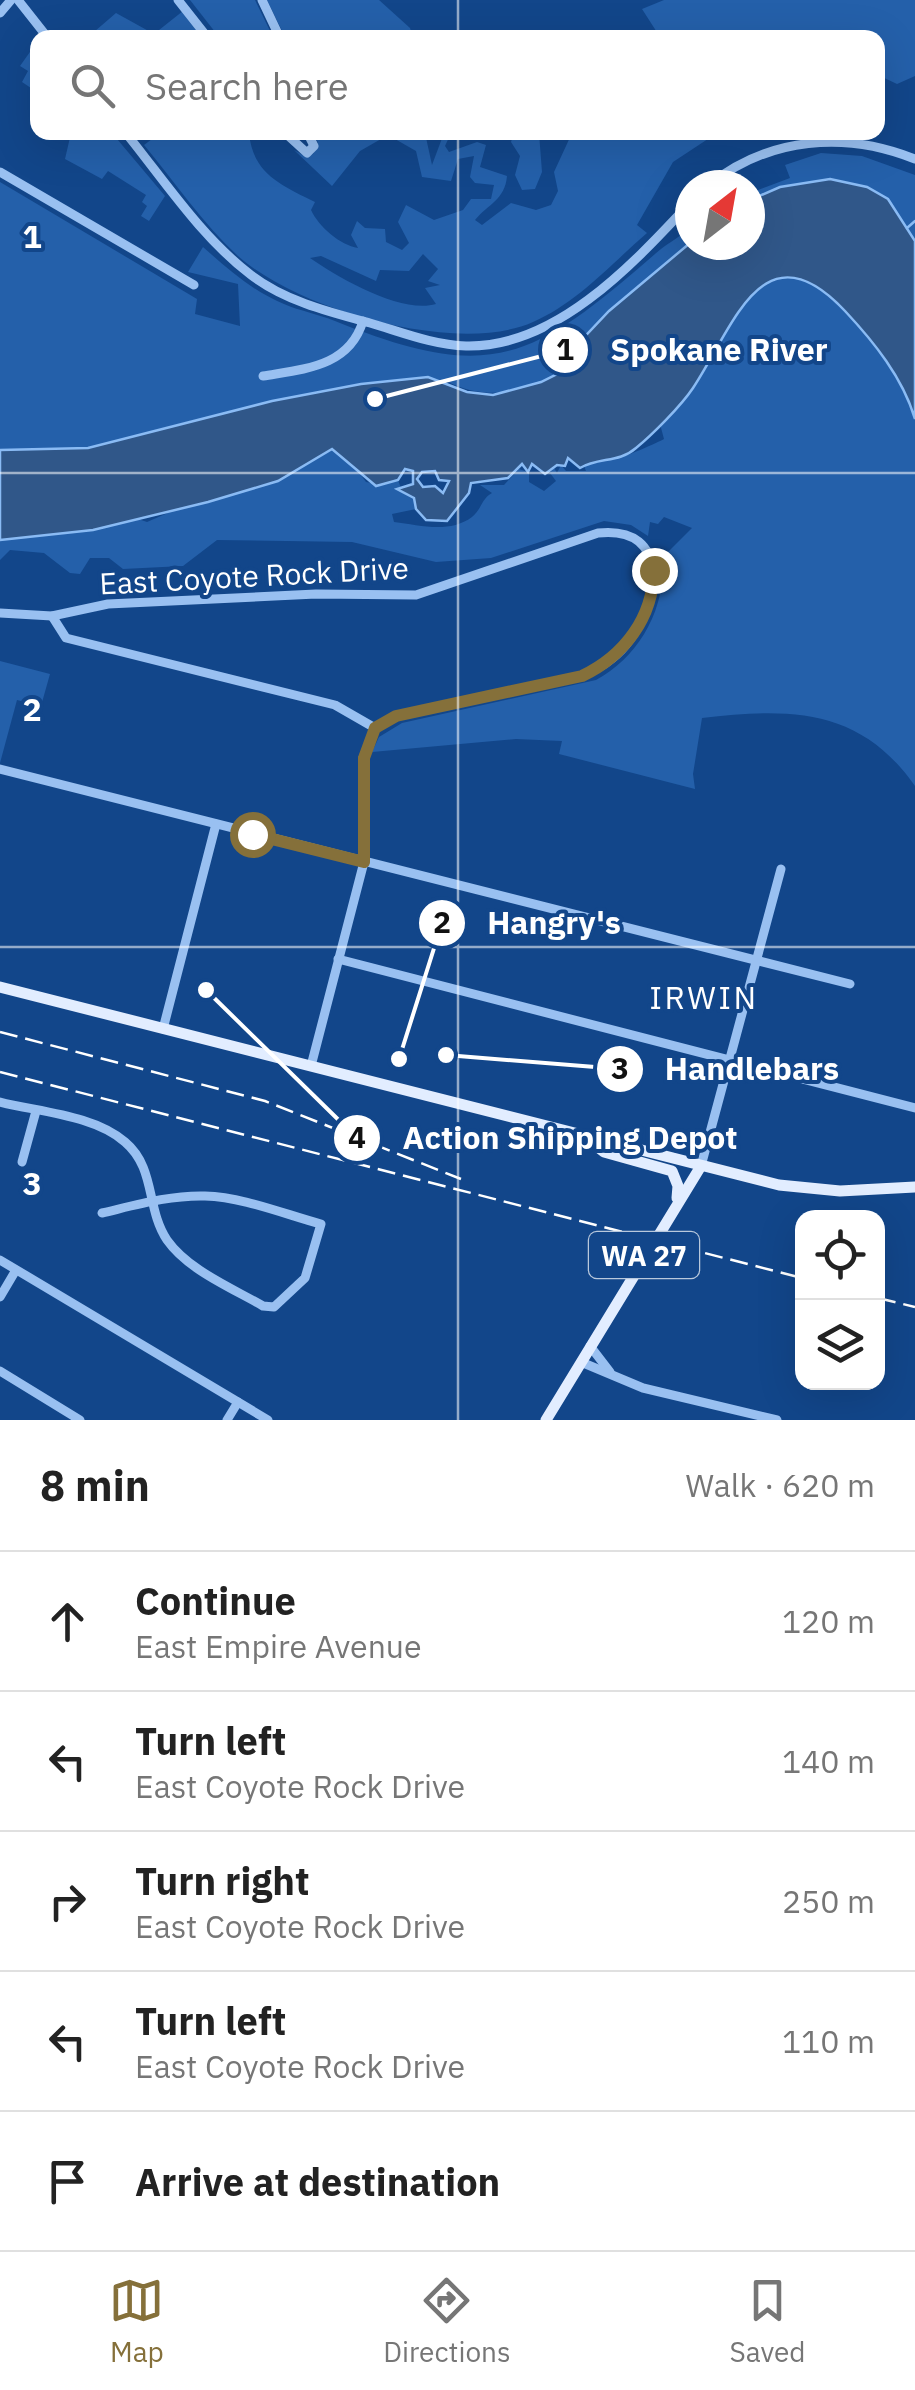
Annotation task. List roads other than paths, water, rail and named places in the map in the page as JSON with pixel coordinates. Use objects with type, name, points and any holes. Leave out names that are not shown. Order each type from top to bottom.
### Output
[{"type":"main road","points":[[0,987],[701,1166],[809,1189],[915,1184]]},
{"type":"main road","points":[[583,1136],[604,1152],[672,1172],[678,1186],[676,1205]]},
{"type":"main road","name":"WA 27","points":[[546,1420],[701,1166]]},
{"type":"street","points":[[0,13],[15,0],[41,30]]},
{"type":"street","points":[[178,0],[202,30]]},
{"type":"street","points":[[262,0],[276,30]]},
{"type":"street","points":[[132,140],[217,243],[251,275],[290,297],[363,322],[454,346],[490,344],[524,336],[563,316],[599,289],[675,217]]},
{"type":"street","points":[[290,140],[302,152],[310,152],[314,146],[311,140]]},
{"type":"street","points":[[732,170],[747,160],[816,142],[864,144],[915,159]]},
{"type":"street","points":[[0,172],[194,286]]},
{"type":"street","points":[[262,376],[340,358],[357,338],[363,322]]},
{"type":"street","name":"East Coyote Rock Drive","points":[[0,613],[52,616],[108,604],[316,594],[404,597],[598,534],[618,531],[635,538],[649,554],[654,588],[637,630],[605,665],[582,676],[396,716],[375,728]]},
{"type":"street","points":[[52,616],[66,638],[335,705],[375,728],[364,758],[364,862],[311,1066]]},
{"type":"street","points":[[0,769],[850,984]]},
{"type":"street","points":[[163,1029],[216,824]]},
{"type":"street","points":[[701,1166],[780,869]]},
{"type":"street","points":[[338,959],[915,1108]]},
{"type":"street","points":[[0,1102],[98,1126],[126,1142],[148,1174],[154,1201],[160,1226],[178,1252],[263,1306],[274,1307],[305,1278],[321,1224],[208,1196],[154,1201],[102,1212]]},
{"type":"street","points":[[22,1162],[36,1111]]},
{"type":"street","points":[[0,1260],[268,1420]]},
{"type":"street","points":[[0,1297],[16,1270]]},
{"type":"street","points":[[590,1346],[610,1372]]},
{"type":"street","points":[[581,1362],[644,1388],[777,1420]]},
{"type":"street","points":[[0,1371],[80,1420]]},
{"type":"street","points":[[226,1420],[238,1402]]},
{"type":"street","points":[[725,1420],[727,1408]]},
{"type":"waterway","points":[[907,228],[915,221]]},
{"type":"railway","points":[[0,1032],[265,1101],[461,1179]]},
{"type":"railway","points":[[0,1072],[795,1276]]},
{"type":"railway","points":[[885,1300],[915,1307]]},
{"type":"place","name":"Spokane River","points":[[375,399]]},
{"type":"place","name":"Action Shipping Depot","points":[[206,990]]},
{"type":"place","name":"Handlebars","points":[[446,1055]]},
{"type":"place","name":"Hangry's","points":[[399,1059]]},
{"type":"district","name":"IRWIN","points":[[704,997]]}]
